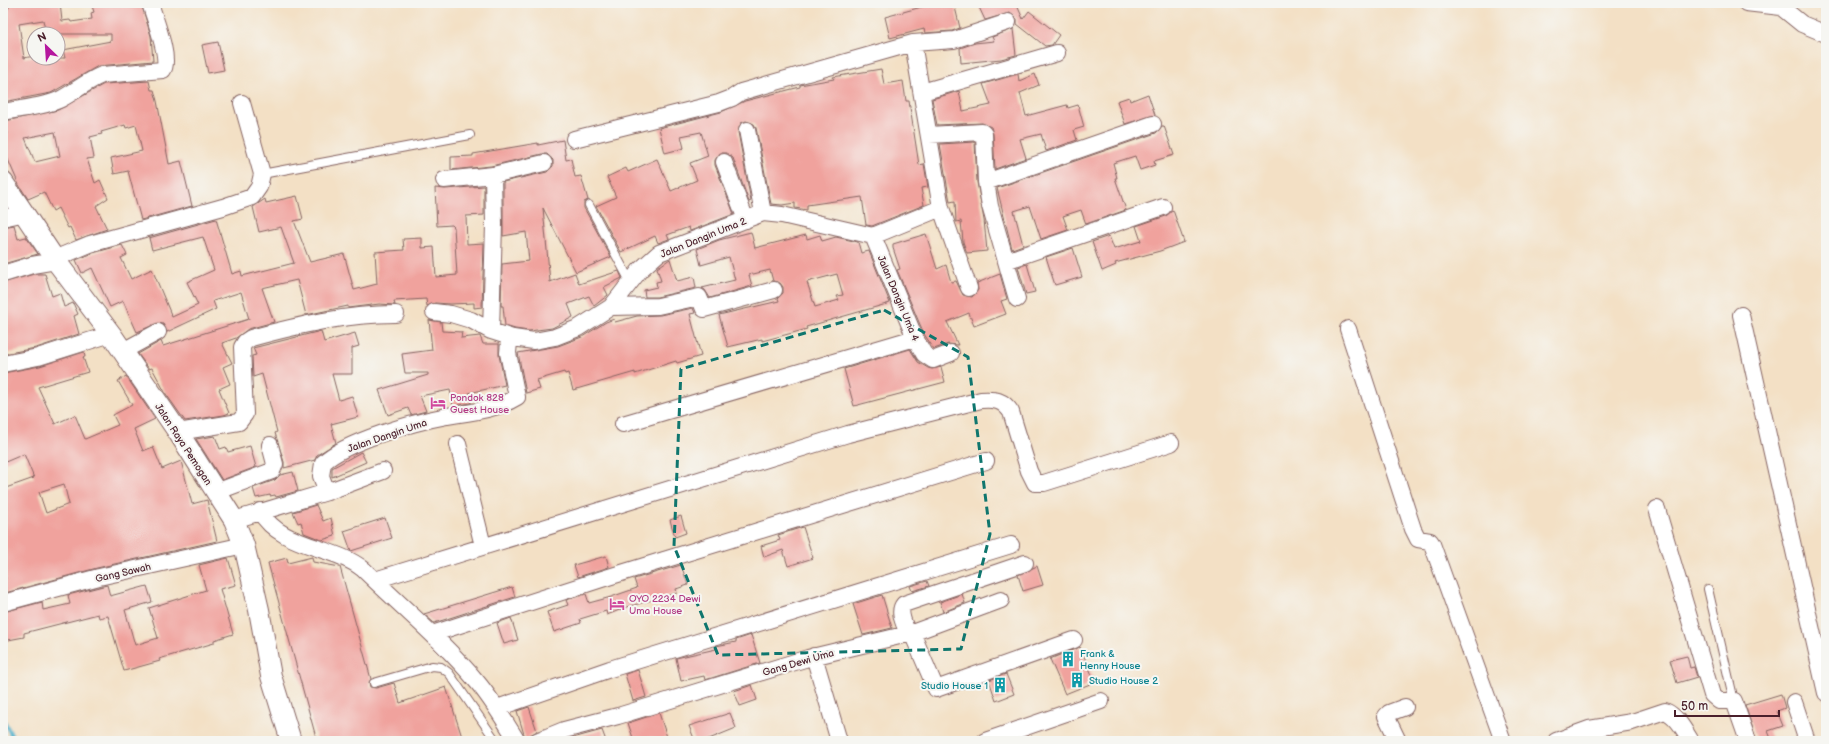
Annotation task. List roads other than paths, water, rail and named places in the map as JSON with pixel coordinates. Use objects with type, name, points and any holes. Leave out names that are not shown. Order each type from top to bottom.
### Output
[{"type":"street","points":[[3,112],[44,104],[60,99],[94,78],[102,75],[163,70],[166,64],[165,54],[150,3]]},
{"type":"street","points":[[1746,3],[1772,4],[1783,8],[1802,24],[1826,34]]},
{"type":"street","points":[[574,139],[719,103],[732,98],[741,92],[913,43],[954,40],[1008,22]]},
{"type":"street","points":[[913,43],[941,208],[969,288]]},
{"type":"street","points":[[922,92],[1057,53]]},
{"type":"street","points":[[3,274],[55,260],[90,244],[224,207],[252,197],[259,187],[262,174],[242,103]]},
{"type":"street","points":[[986,182],[1154,124]]},
{"type":"street","points":[[747,130],[763,213]]},
{"type":"street","points":[[929,135],[982,132],[984,134],[986,182],[990,206],[1017,299]]},
{"type":"street","points":[[724,162],[746,220]]},
{"type":"street","points":[[444,180],[493,175],[544,163]]},
{"type":"street","points":[[491,330],[494,224],[493,175]]},
{"type":"street","name":"Jalan Raya Pemogan","points":[[3,182],[55,260],[123,351],[178,432],[216,492],[247,516],[244,545],[259,610],[271,676],[290,741]]},
{"type":"street","points":[[1006,261],[1163,207]]},
{"type":"street","points":[[873,236],[941,208]]},
{"type":"street","points":[[3,218],[25,213]]},
{"type":"street","name":"Jalan Dangin Uma 2","points":[[434,312],[451,314],[471,320],[491,330],[513,338],[534,341],[555,337],[578,328],[611,307],[640,270],[659,253],[763,213],[782,215],[873,236]]},
{"type":"street","name":"Jalan Dangin Uma 4","points":[[873,236],[915,338],[924,354],[930,359],[936,359],[951,353]]},
{"type":"street","points":[[611,307],[658,306],[699,297],[704,309],[774,290]]},
{"type":"street","points":[[178,432],[239,422],[243,418],[245,414],[242,347],[245,342],[251,338],[303,324],[356,316],[396,314]]},
{"type":"street","points":[[1741,315],[1826,693]]},
{"type":"street","points":[[1348,329],[1413,528],[1418,539],[1430,541],[1432,544],[1502,741]]},
{"type":"street","points":[[123,351],[158,332]]},
{"type":"street","points":[[3,364],[38,357],[111,334]]},
{"type":"street","name":"Jalan Dangin Uma","points":[[327,492],[321,476],[323,463],[329,457],[347,448],[398,429],[446,417],[494,408],[517,397],[508,354],[509,342],[513,338]]},
{"type":"street","points":[[623,424],[915,338]]},
{"type":"street","points":[[375,580],[848,434],[981,400],[995,399],[1006,404],[1011,412],[1029,471],[1035,483],[1044,483],[1171,443]]},
{"type":"street","points":[[458,444],[484,546]]},
{"type":"street","points":[[216,492],[272,471],[275,464],[270,445]]},
{"type":"street","points":[[432,634],[602,579],[986,461]]},
{"type":"street","points":[[247,516],[327,492],[383,470]]},
{"type":"street","points":[[1657,509],[1712,695],[1719,701],[1734,701],[1748,741]]},
{"type":"street","points":[[247,516],[266,522],[281,533],[353,561],[432,634],[477,682],[497,708],[516,741]]},
{"type":"street","name":"Gang Sawah","points":[[3,603],[99,577],[244,545]]},
{"type":"street","points":[[497,708],[610,669],[1011,545]]},
{"type":"street","points":[[1025,563],[904,604],[901,607],[901,612],[936,689],[1074,640]]},
{"type":"street","name":"Gang Dewi Uma","points":[[537,741],[564,730],[618,716],[814,656],[910,633],[1001,600]]},
{"type":"street","points":[[814,656],[839,741]]},
{"type":"street","points":[[985,741],[1101,700]]},
{"type":"street","points":[[1794,702],[1807,741]]},
{"type":"street","points":[[1398,741],[1386,716],[1389,713],[1405,707]]},
{"type":"street","points":[[1556,741],[1589,729],[1624,724],[1665,711],[1670,713],[1677,720],[1691,741]]},
{"type":"lane","points":[[262,174],[470,135]]},
{"type":"lane","points":[[590,205],[631,283]]},
{"type":"lane","points":[[1708,588],[1734,701]]},
{"type":"lane","points":[[374,683],[432,666],[441,667],[450,673],[496,741]]},
{"type":"waterway","points":[[3,718],[14,741]]},
{"type":"place","name":"Pondok 828 Guest House","points":[[438,403]]},
{"type":"place","name":"OYO 2234 Dewi Uma House","points":[[617,604]]},
{"type":"place","name":"Frank & Henny House","points":[[1068,659]]},
{"type":"place","name":"Studio House 2","points":[[1077,680]]},
{"type":"place","name":"Studio House 1","points":[[1000,685]]}]
